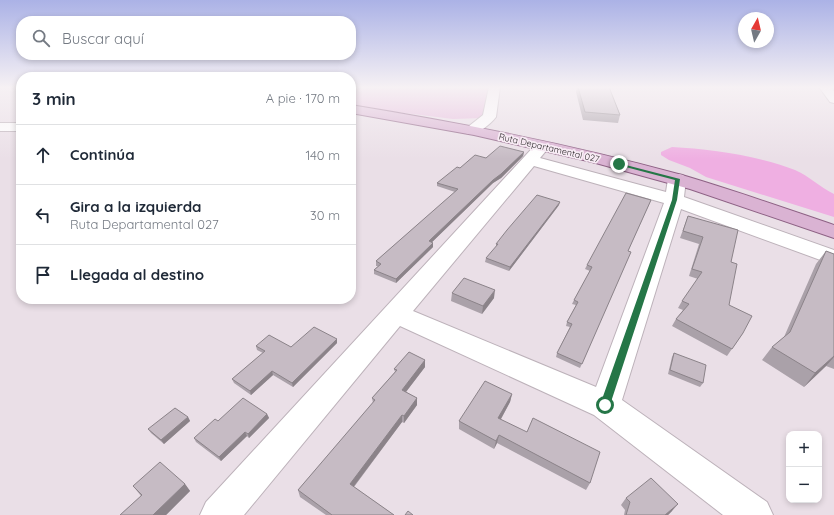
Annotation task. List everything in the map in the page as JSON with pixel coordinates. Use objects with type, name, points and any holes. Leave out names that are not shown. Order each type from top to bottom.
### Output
[{"type":"main road","name":"Ruta Departamental 027","points":[[363,111],[471,130],[536,153]]},
{"type":"main road","points":[[676,190],[834,232]]},
{"type":"street","points":[[471,130],[489,117],[490,111]]},
{"type":"street","points":[[0,127],[16,127]]},
{"type":"street","points":[[219,515],[397,314],[536,153],[676,190],[834,258]]},
{"type":"street","points":[[605,405],[676,190]]},
{"type":"street","points":[[397,314],[605,405],[754,515]]},
{"type":"shaded area","points":[[388,111],[486,111],[482,118],[453,119]]},
{"type":"shaded area","points":[[672,147],[702,149],[735,154],[781,165],[795,170],[834,194],[834,217],[706,177],[661,155],[661,152]]},
{"type":"building","points":[[618,111],[620,115],[585,112]]},
{"type":"building","points":[[500,146],[524,152],[429,241],[433,243],[396,279],[374,270],[381,264],[376,261],[458,189],[437,183],[457,167],[460,168],[475,155],[486,158]]},
{"type":"building","points":[[626,193],[651,200],[628,251],[631,252],[582,364],[557,353],[572,324],[567,322],[578,302],[574,300],[592,267],[587,265]]},
{"type":"building","points":[[537,195],[560,202],[510,267],[486,258],[507,230]]},
{"type":"building","points":[[688,216],[738,230],[731,262],[737,264],[729,305],[752,316],[732,349],[676,319],[689,304],[682,301],[702,272],[692,269],[703,237],[683,231]]},
{"type":"building","points":[[826,251],[834,254],[834,356],[815,373],[772,347],[790,332]]},
{"type":"building","points":[[464,278],[495,290],[483,306],[452,293]]},
{"type":"building","points":[[314,327],[337,339],[292,383],[272,371],[250,391],[232,379],[265,351],[256,346],[269,335],[291,347]]},
{"type":"building","points":[[409,352],[425,360],[402,390],[417,398],[404,416],[402,415],[350,484],[394,515],[332,515],[298,490],[375,400],[372,398],[397,370],[394,369]]},
{"type":"building","points":[[674,353],[706,365],[703,383],[670,370]]},
{"type":"building","points":[[485,381],[512,394],[498,418],[527,432],[533,418],[600,452],[590,483],[499,435],[496,441],[459,421]]},
{"type":"building","points":[[243,398],[267,414],[248,434],[245,432],[219,457],[194,438],[215,419],[218,421]]},
{"type":"building","points":[[175,408],[188,417],[161,440],[148,429]]},
{"type":"building","points":[[160,462],[185,484],[153,515],[120,515],[142,495],[133,486]]},
{"type":"building","points":[[651,478],[678,504],[665,515],[626,515],[630,502],[626,498]]},
{"type":"building","points":[[408,511],[413,515],[405,515]]},
{"type":"route","points":[[605,405],[674,200],[677,179],[619,164]]}]
